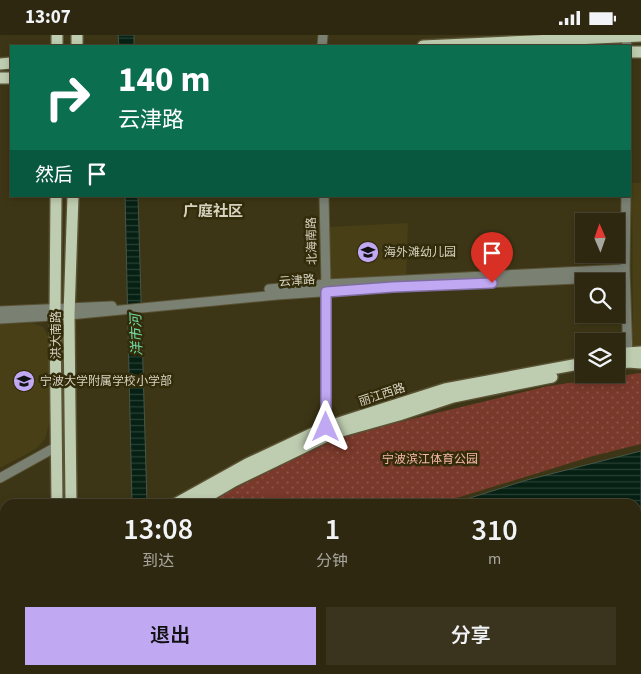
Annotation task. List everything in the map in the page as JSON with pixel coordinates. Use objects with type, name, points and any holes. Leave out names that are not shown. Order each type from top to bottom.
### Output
[{"type":"main road","points":[[452,45],[626,39],[641,35]]},
{"type":"main road","name":"洪大南路","points":[[56,197],[57,499]]},
{"type":"main road","name":"洪大南路","points":[[71,499],[69,312],[73,197]]},
{"type":"main road","points":[[625,358],[641,353]]},
{"type":"main road","points":[[625,360],[641,363]]},
{"type":"main road","name":"丽江西路","points":[[184,499],[247,464],[328,431],[445,389],[575,365]]},
{"type":"main road","name":"丽江西路","points":[[203,499],[328,431],[399,415],[453,397],[575,373]]},
{"type":"street","name":"北海南路","points":[[324,197],[328,431]]},
{"type":"street","points":[[625,273],[626,197]]},
{"type":"street","name":"云津路","points":[[0,311],[69,312],[160,303],[277,295],[326,288],[575,276]]},
{"type":"street","name":"云津路","points":[[0,319],[55,312]]},
{"type":"street","points":[[0,478],[56,447]]},
{"type":"shaded area","points":[[632,183],[641,183],[641,350],[633,350]]},
{"type":"shaded area","name":"海外滩幼儿园","points":[[408,223],[406,276],[329,280],[329,227]]},
{"type":"shaded area","name":"宁波大学附属学校小学部","points":[[32,323],[43,327],[49,338],[49,424],[45,439],[36,449],[0,468],[0,324]]},
{"type":"green space","name":"宁波滨江体育公园","points":[[641,373],[641,444],[593,456],[453,499],[216,499],[337,437],[548,386],[575,382],[625,383],[625,375]]},
{"type":"green space","points":[[280,485],[287,499],[268,499],[265,493]]},
{"type":"water","points":[[118,35],[134,35],[134,45],[119,45]]},
{"type":"water","name":"洋市河","points":[[125,197],[138,197],[147,499],[132,499]]},
{"type":"water","points":[[641,451],[641,499],[467,499],[527,480]]},
{"type":"place","name":"海外滩幼儿园","points":[[368,252]]},
{"type":"place","name":"宁波大学附属学校小学部","points":[[24,381]]},
{"type":"district","name":"广庭社区","points":[[213,211]]},
{"type":"route","points":[[326,427],[326,292],[492,283]]}]
